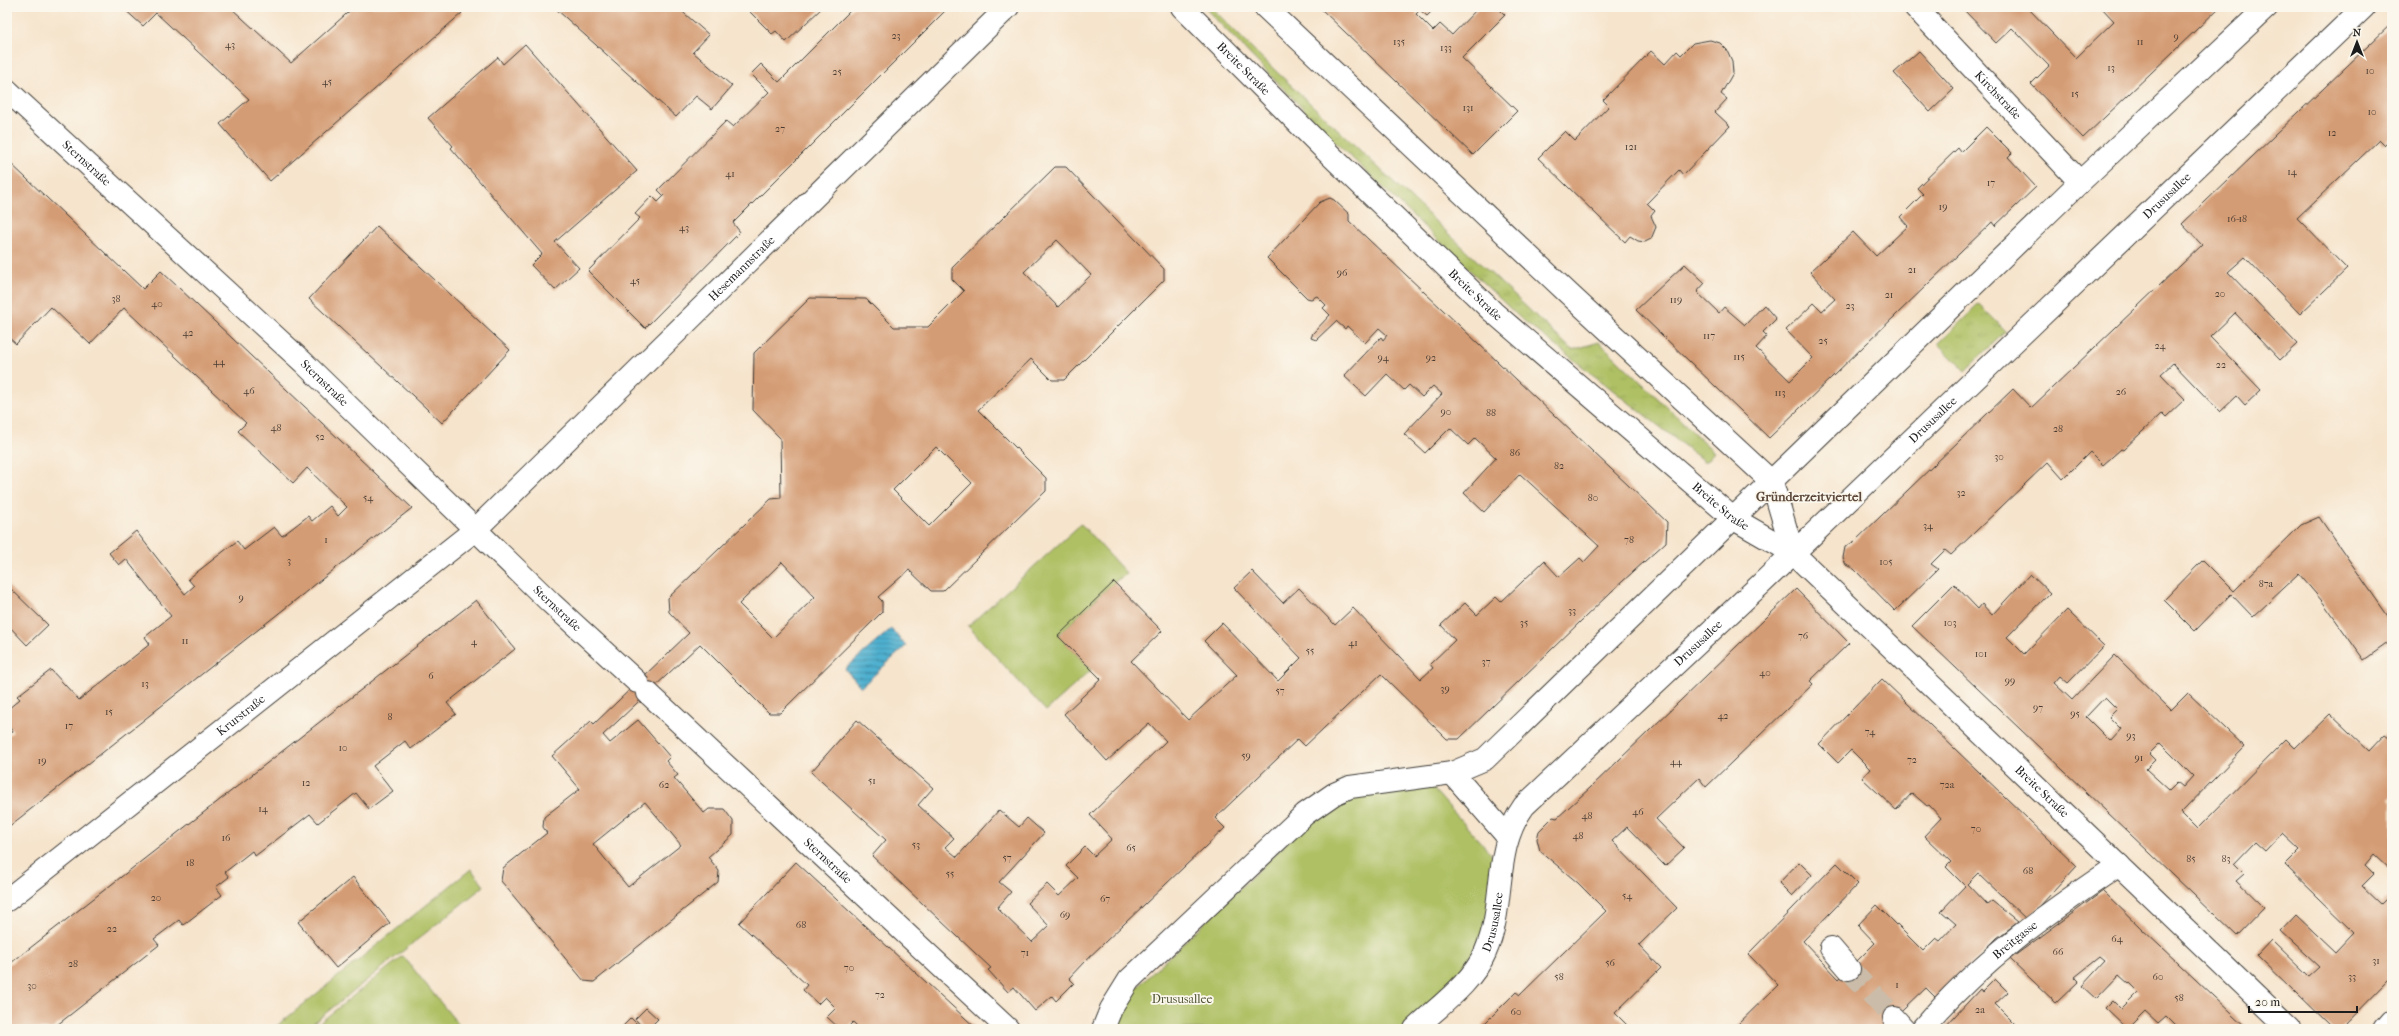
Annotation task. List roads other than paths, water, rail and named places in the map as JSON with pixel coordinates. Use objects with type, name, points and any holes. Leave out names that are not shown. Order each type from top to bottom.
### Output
[{"type":"street","name":"Hesemannstraße","points":[[475,530],[1008,7]]},
{"type":"street","name":"Breite Straße","points":[[1182,7],[1323,148],[1493,312],[1734,519],[1793,553],[2290,1029]]},
{"type":"street","points":[[1265,7],[1569,294],[1772,482]]},
{"type":"street","name":"Kirchstraße","points":[[1915,7],[2080,182]]},
{"type":"street","points":[[1103,1029],[1111,1009],[1129,980],[1305,814],[1320,802],[1334,794],[1358,785],[1452,774],[1485,759],[2080,182],[2267,7]]},
{"type":"street","name":"Drususallee","points":[[1415,1029],[1471,976],[1485,953],[1494,926],[1507,836],[1514,821],[1524,806],[1793,553],[2364,7]]},
{"type":"street","name":"Sternstraße","points":[[7,90],[304,364],[475,530],[1008,1029]]},
{"type":"street","name":"Breite Straße","points":[[1772,482],[1793,553]]},
{"type":"street","name":"Krurstraße","points":[[7,900],[475,530]]},
{"type":"street","points":[[1452,774],[1507,836]]},
{"type":"street","name":"Breitgasse","points":[[1922,1029],[1955,992],[2004,947],[2030,926],[2119,865]]},
{"type":"street","points":[[1831,948],[1849,969]]},
{"type":"street","points":[[2385,1029],[2392,1021]]},
{"type":"water","points":[[891,629],[906,646],[861,687],[845,669]]},
{"type":"tunnel","points":[[1849,969],[1894,1018]]},
{"type":"district","name":"Gründerzeitviertel","points":[[1809,496]]}]
